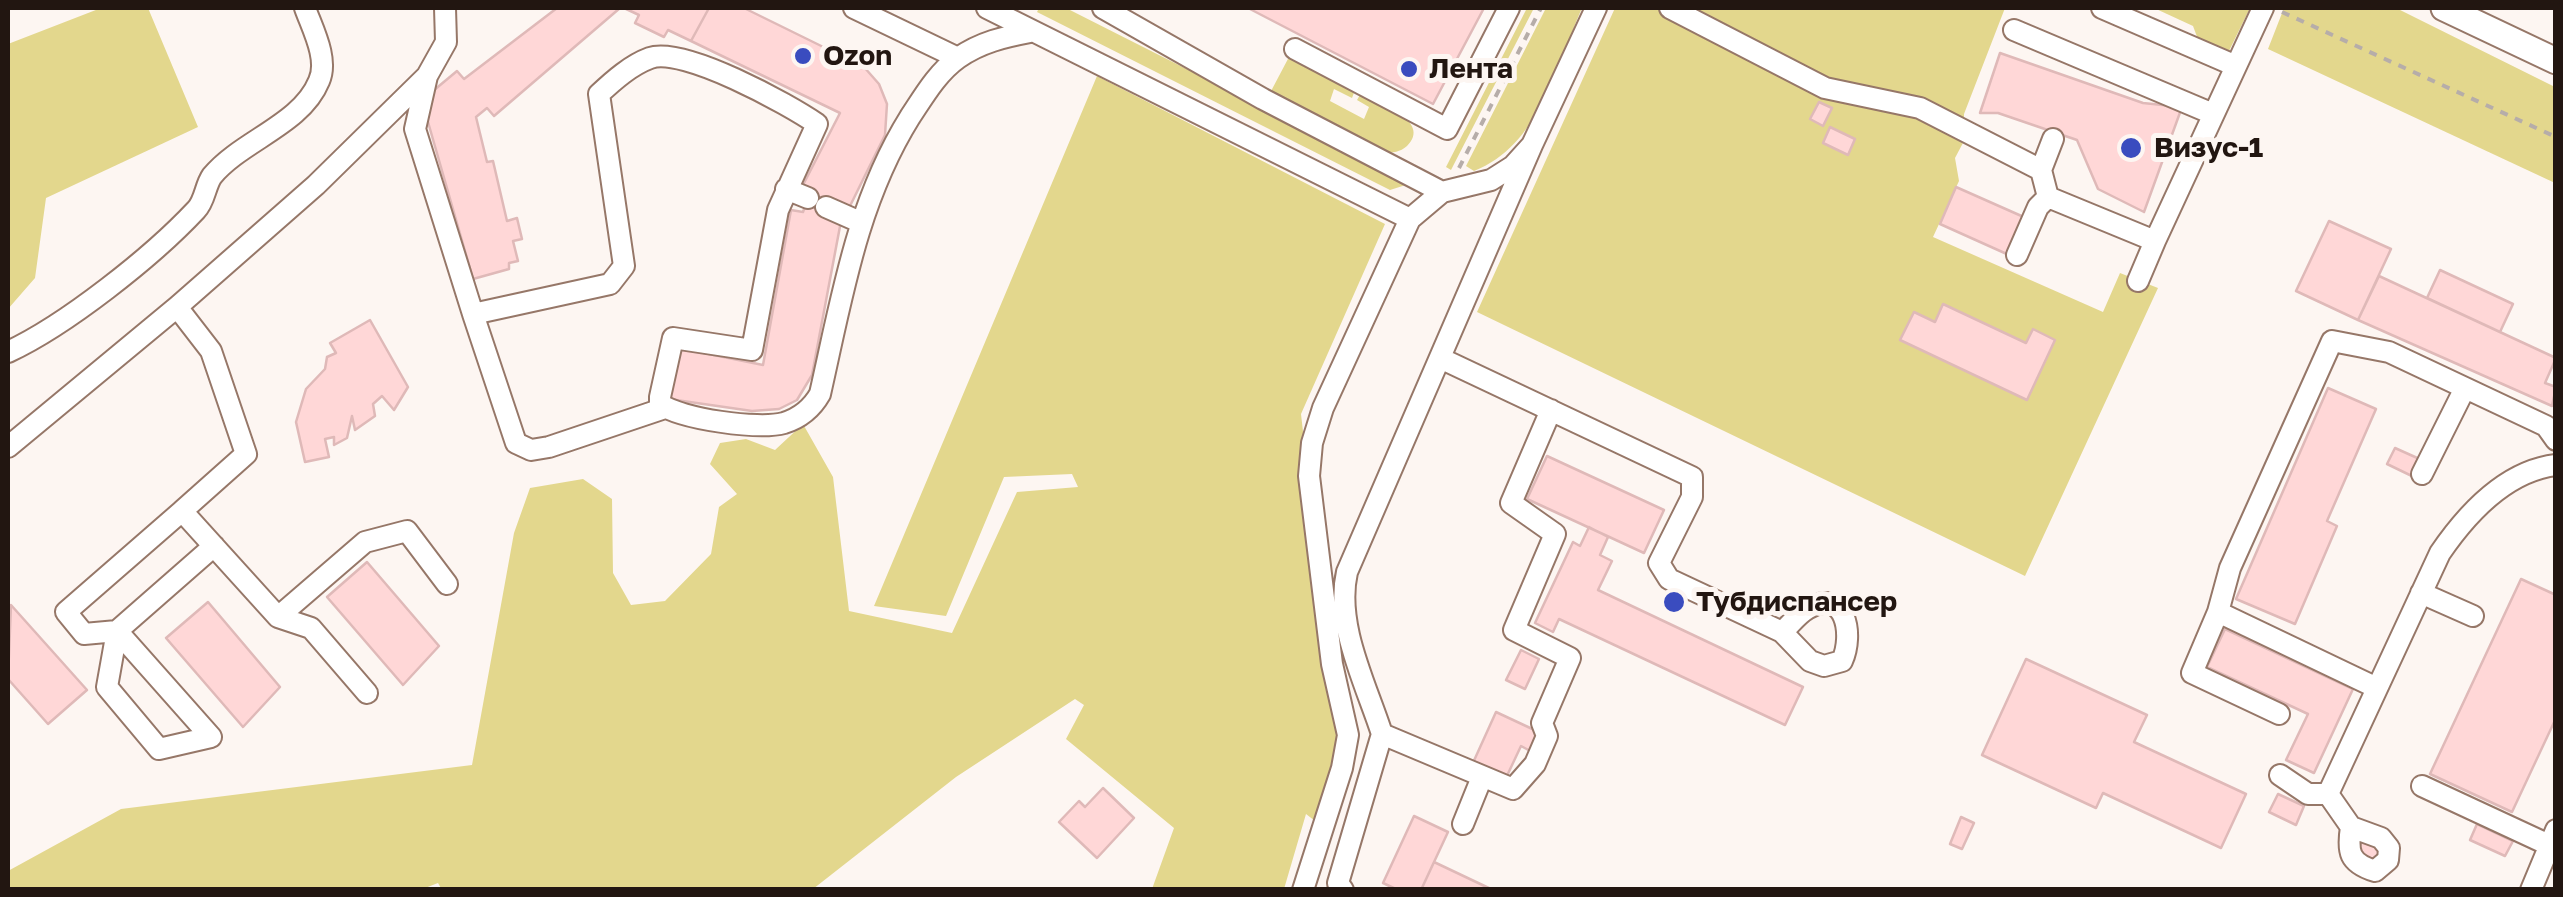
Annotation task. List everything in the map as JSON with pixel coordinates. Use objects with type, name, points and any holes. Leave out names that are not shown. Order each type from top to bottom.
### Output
[{"type":"main road","points":[[2444,8],[2556,61]]},
{"type":"street","points":[[8,352],[32,340],[104,288],[199,207],[211,177],[310,98],[322,76],[320,53],[305,8]]},
{"type":"street","points":[[8,447],[316,185],[427,76],[446,42],[445,8]]},
{"type":"street","points":[[854,8],[958,58]]},
{"type":"street","points":[[987,8],[1410,219]]},
{"type":"street","points":[[1102,8],[1263,99],[1446,190]]},
{"type":"street","points":[[1294,50],[1447,129],[1509,8]]},
{"type":"street","points":[[1343,890],[1338,882],[1382,734],[1345,617],[1342,594],[1347,572],[1532,145],[1596,8]]},
{"type":"street","points":[[1670,8],[1825,88],[1920,108],[2041,170]]},
{"type":"street","points":[[2102,8],[2236,66]]},
{"type":"street","points":[[2138,280],[2263,8]]},
{"type":"street","points":[[2014,30],[2214,114]]},
{"type":"street","points":[[427,76],[415,129],[516,443],[532,450],[665,408],[758,425],[781,424],[813,406],[820,394],[860,222],[890,149],[940,73],[993,39],[1030,32]]},
{"type":"street","points":[[473,314],[610,284],[624,266],[599,94],[620,75],[653,56],[691,60],[817,124],[786,189],[752,350],[672,338],[660,398],[665,408]]},
{"type":"street","points":[[2048,197],[2041,170],[2053,139]]},
{"type":"street","points":[[1303,890],[1342,768],[1348,735],[1332,664],[1319,567],[1310,476],[1312,443],[1410,219],[1446,190],[1491,180],[1513,166],[1532,145]]},
{"type":"street","points":[[786,189],[860,222]]},
{"type":"street","points":[[2048,197],[2155,241]]},
{"type":"street","points":[[2018,255],[2038,207],[2048,197]]},
{"type":"street","points":[[177,307],[211,352],[246,454],[66,612],[84,634],[117,631],[214,546]]},
{"type":"street","points":[[2279,714],[2192,673],[2218,612],[2230,568],[2332,340],[2389,352],[2546,426],[2556,440]]},
{"type":"street","points":[[1440,358],[1692,477],[1692,497],[1659,563],[1663,573],[1782,632]]},
{"type":"street","points":[[2422,474],[2465,388]]},
{"type":"street","points":[[1382,734],[1513,789],[1535,764],[1547,736],[1542,723],[1570,658],[1514,630],[1555,534],[1511,503],[1552,410]]},
{"type":"street","points":[[2328,794],[2440,554],[2474,510],[2529,473],[2556,465]]},
{"type":"street","points":[[182,510],[278,617],[312,628],[367,693]]},
{"type":"street","points":[[278,617],[365,542],[407,531],[446,584]]},
{"type":"street","points":[[2422,593],[2473,616]]},
{"type":"street","points":[[2218,612],[2377,688]]},
{"type":"street","points":[[117,631],[129,644],[210,736],[159,749],[107,688],[117,631]]},
{"type":"street","points":[[2280,774],[2308,794],[2328,794]]},
{"type":"street","points":[[1463,824],[1482,777]]},
{"type":"street","points":[[2422,786],[2552,837],[2531,890]]},
{"type":"street","points":[[2328,794],[2351,826]]},
{"type":"path","points":[[1446,190],[1541,8]]},
{"type":"path","points":[[2273,8],[2556,138]]},
{"type":"shaded area","points":[[101,8],[148,8],[198,127],[46,198],[35,278],[8,309],[8,44]]},
{"type":"shaded area","points":[[1039,8],[1066,8],[1412,183],[1390,190],[1037,12]]},
{"type":"shaded area","points":[[1527,8],[1534,8],[1451,170],[1446,167]]},
{"type":"shaded area","points":[[1546,8],[1582,8],[1554,79],[1515,143],[1474,171],[1466,166]]},
{"type":"shaded area","points":[[1615,8],[2005,8],[1964,114],[1964,141],[1955,158],[1959,181],[1933,237],[2103,312],[2120,273],[2158,288],[2025,576],[1477,312]]},
{"type":"shaded area","points":[[2154,8],[2250,8],[2228,53],[2199,42],[2193,26]]},
{"type":"shaded area","points":[[2284,8],[2396,8],[2555,87],[2555,183],[2268,49]]},
{"type":"shaded area","points":[[1289,57],[1355,90],[1352,98],[1334,89],[1330,101],[1364,119],[1369,107],[1357,100],[1361,93],[1400,113],[1413,128],[1407,146],[1384,153],[1270,93]]},
{"type":"shaded area","points":[[1097,76],[1385,224],[1301,414],[1338,740],[1315,821],[1306,814],[1284,889],[1152,889],[1174,828],[1066,739],[1084,705],[1075,699],[956,777],[813,889],[442,890],[438,883],[420,890],[8,890],[8,871],[121,809],[472,765],[514,533],[530,488],[583,479],[612,499],[613,573],[631,605],[665,601],[711,554],[719,507],[737,494],[710,464],[720,443],[746,439],[775,450],[803,424],[833,477],[849,611],[952,633],[1017,492],[1078,487],[1072,474],[1004,477],[946,616],[874,606]]},
{"type":"building","points":[[557,8],[620,8],[494,116],[487,108],[476,117],[487,162],[493,161],[507,221],[517,218],[522,239],[513,241],[518,261],[509,263],[509,269],[473,279],[426,115],[433,91],[457,71],[464,79]]},
{"type":"building","points":[[624,8],[709,8],[691,41],[668,30],[664,37],[635,23],[639,15]]},
{"type":"building","points":[[709,8],[744,8],[864,67],[879,84],[887,104],[885,135],[849,208],[826,207],[808,198],[811,188],[803,185],[840,113],[691,41]]},
{"type":"building","name":"Лента","points":[[1248,8],[1484,8],[1433,104]]},
{"type":"building","points":[[2000,53],[2143,103],[2182,107],[2144,212],[2098,189],[2077,140],[1998,113],[1980,113]]},
{"type":"building","points":[[1819,102],[1832,108],[1823,126],[1810,119]]},
{"type":"building","points":[[1830,127],[1855,139],[1848,155],[1823,143]]},
{"type":"building","points":[[1956,187],[2026,218],[2009,255],[1940,224]]},
{"type":"building","points":[[808,198],[841,221],[812,375],[797,400],[779,409],[752,411],[669,399],[679,348],[763,365],[791,210],[803,212]]},
{"type":"building","points":[[2329,221],[2391,249],[2358,320],[2296,291]]},
{"type":"building","points":[[2440,270],[2513,304],[2500,332],[2427,298]]},
{"type":"building","points":[[2379,276],[2556,358],[2545,383],[2556,387],[2552,406],[2358,320]]},
{"type":"building","points":[[1943,304],[2026,343],[2033,329],[2055,340],[2027,400],[1900,340],[1914,312],[1935,322]]},
{"type":"building","points":[[370,320],[408,387],[394,410],[382,396],[373,404],[375,416],[355,430],[352,416],[347,438],[334,445],[334,437],[325,439],[329,457],[305,462],[296,422],[306,389],[325,369],[327,357],[336,353],[330,343]]},
{"type":"building","points":[[2328,388],[2376,409],[2327,521],[2337,526],[2295,624],[2236,599]]},
{"type":"building","points":[[2395,448],[2424,461],[2416,478],[2387,464]]},
{"type":"building","points":[[1547,456],[1664,510],[1644,553],[1527,499]]},
{"type":"building","points":[[1589,527],[1608,537],[1600,555],[1612,561],[1598,590],[1803,687],[1785,725],[1559,619],[1553,632],[1535,623],[1573,542],[1580,546]]},
{"type":"building","points":[[367,562],[439,646],[403,685],[327,597]]},
{"type":"building","points":[[2521,579],[2556,595],[2556,718],[2512,812],[2430,774]]},
{"type":"building","points":[[208,602],[280,687],[243,727],[166,638]]},
{"type":"building","points":[[11,605],[87,690],[48,724],[8,679]]},
{"type":"building","points":[[2225,629],[2353,689],[2314,773],[2286,760],[2308,714],[2207,667]]},
{"type":"building","points":[[1521,650],[1539,659],[1525,689],[1506,680]]},
{"type":"building","points":[[2026,659],[2147,715],[2134,742],[2246,794],[2221,848],[2103,793],[2096,808],[1982,755]]},
{"type":"building","points":[[1496,712],[1543,734],[1534,753],[1521,746],[1505,780],[1472,765]]},
{"type":"building","points":[[1103,788],[1134,818],[1097,858],[1059,822],[1079,801],[1085,807]]},
{"type":"building","points":[[2278,794],[2304,806],[2296,825],[2269,812]]},
{"type":"building","points":[[1414,816],[1448,832],[1421,890],[1398,890],[1383,883]]},
{"type":"building","points":[[1961,817],[1974,823],[1962,849],[1950,844]]},
{"type":"building","points":[[2477,824],[2513,841],[2505,856],[2470,840]]},
{"type":"building","points":[[2362,841],[2384,848],[2377,863],[2356,855]]},
{"type":"building","points":[[1434,862],[1493,890],[1421,890]]},
{"type":"place","name":"Ozon","points":[[803,56]]},
{"type":"place","name":"Лента","points":[[1409,69]]},
{"type":"place","name":"Визус-1","points":[[2131,148]]},
{"type":"place","name":"Тубдиспансер","points":[[1674,602]]}]
